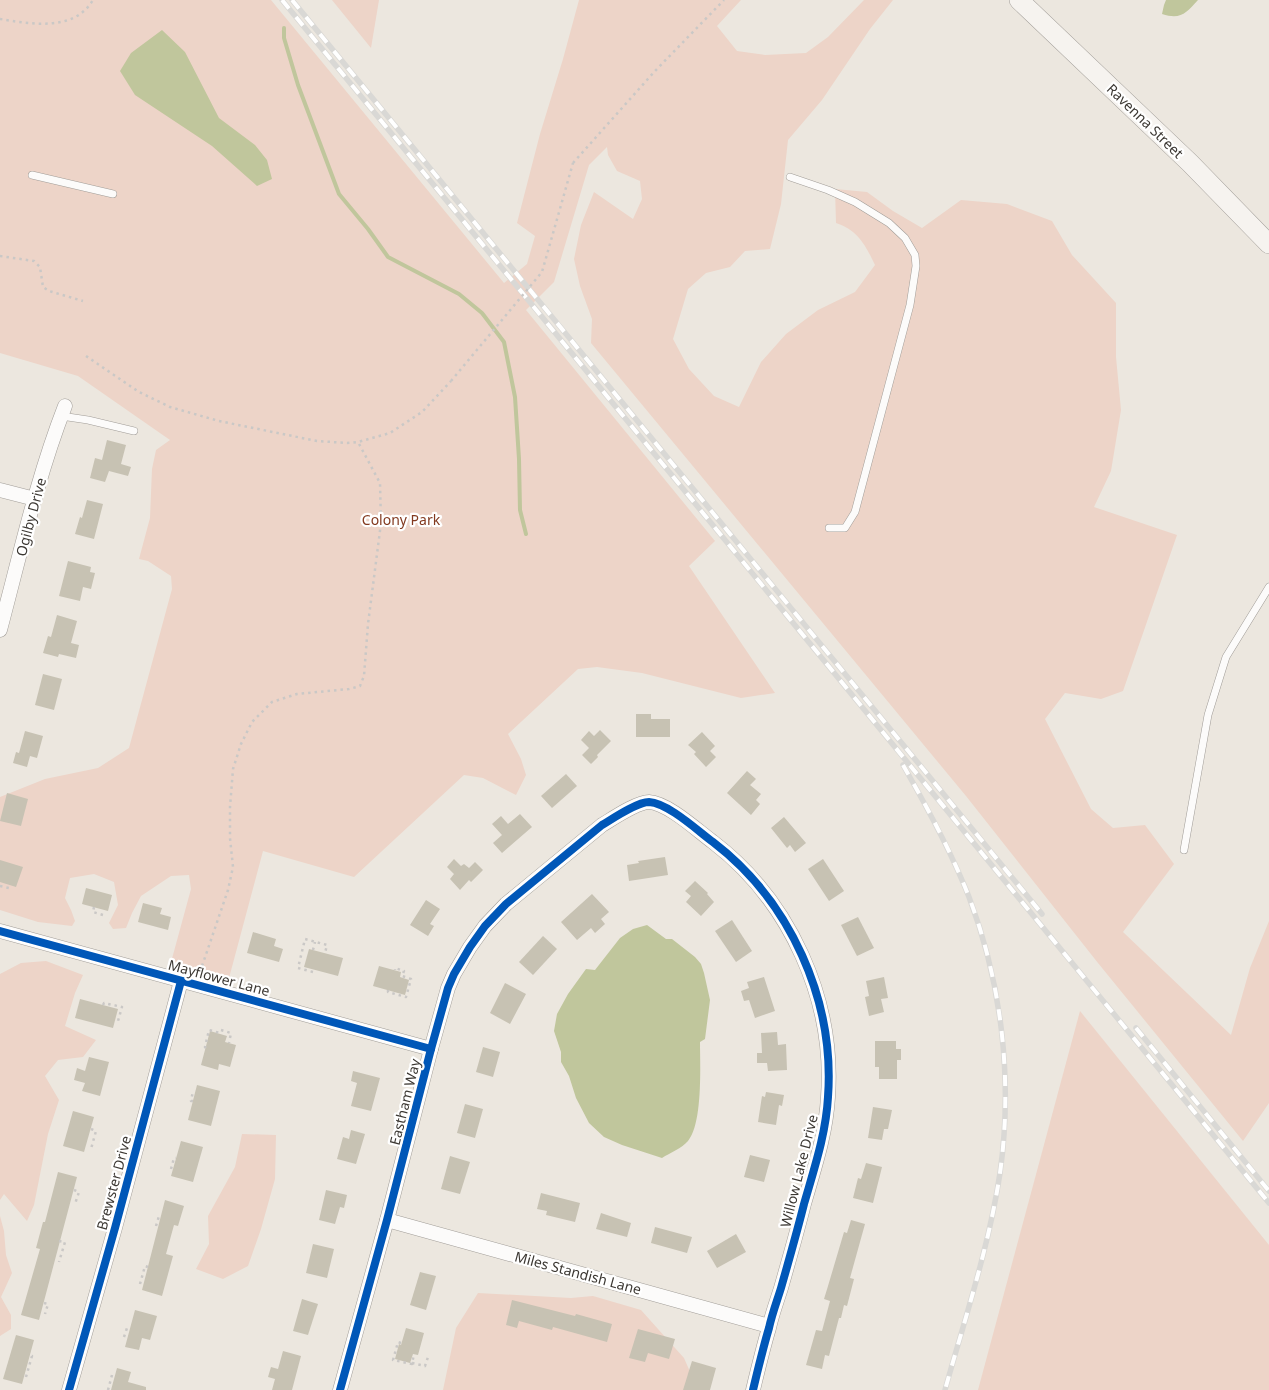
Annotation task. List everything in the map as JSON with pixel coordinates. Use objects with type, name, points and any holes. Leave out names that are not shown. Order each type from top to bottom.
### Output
[{"type":"street","name":"Ravenna Street","points":[[1018,0],[1190,163],[1269,244]]},
{"type":"street","name":"Ogilby Drive","points":[[0,630],[35,499],[63,411]]},
{"type":"street","points":[[0,490],[35,499]]},
{"type":"street","name":"Eastham Way","points":[[340,1390],[387,1220],[431,1049],[448,988],[454,974],[485,926],[506,904],[602,825],[624,812],[649,802],[662,806]]},
{"type":"street","name":"Willow Lake Drive","points":[[662,806],[674,812],[719,847],[752,879],[781,916],[803,956],[824,1020],[829,1065],[825,1130],[769,1326],[753,1390]]},
{"type":"street","name":"Mayflower Lane","points":[[0,931],[431,1049]]},
{"type":"street","name":"Brewster Drive","points":[[69,1390],[115,1228],[181,981]]},
{"type":"street","name":"Miles Standish Lane","points":[[387,1220],[769,1326]]},
{"type":"lane","points":[[32,175],[113,194]]},
{"type":"lane","points":[[790,177],[828,190],[855,202],[889,223],[906,238],[915,255],[916,266],[910,305],[855,512],[845,528],[828,528]]},
{"type":"lane","points":[[63,411],[134,431]]},
{"type":"lane","points":[[1184,850],[1208,715],[1226,657],[1269,587]]},
{"type":"path","points":[[0,19],[57,24],[77,16],[93,0]]},
{"type":"path","points":[[86,356],[139,392],[170,407],[219,421],[317,441],[358,442],[390,433],[422,412],[451,381],[542,272],[573,163],[655,70],[724,0]]},
{"type":"path","points":[[0,256],[34,261],[40,267],[43,287],[49,291],[83,301]]},
{"type":"path","points":[[199,975],[228,890],[233,867],[230,838],[230,807],[233,769],[241,744],[252,722],[272,702],[297,694],[349,689],[360,686],[364,676],[380,523],[380,483],[358,442]]},
{"type":"path","points":[[0,886],[10,888]]},
{"type":"path","points":[[94,907],[93,912],[103,915]]},
{"type":"path","points":[[313,972],[298,968],[305,939],[327,945],[325,953]]},
{"type":"path","points":[[313,950],[315,942]]},
{"type":"path","points":[[388,990],[388,992],[406,997],[411,978],[402,976],[404,971],[396,968],[395,970]]},
{"type":"path","points":[[103,1005],[104,1003],[122,1007],[118,1021]]},
{"type":"path","points":[[206,1048],[209,1030],[231,1033],[228,1043]]},
{"type":"path","points":[[193,1090],[191,1101],[193,1101]]},
{"type":"path","points":[[91,1130],[96,1131],[91,1149]]},
{"type":"path","points":[[171,1169],[174,1158],[176,1158]]},
{"type":"path","points":[[74,1190],[79,1192],[75,1204]]},
{"type":"path","points":[[156,1226],[159,1216],[161,1216]]},
{"type":"path","points":[[59,1241],[65,1242],[59,1262]]},
{"type":"path","points":[[140,1284],[145,1266],[148,1267]]},
{"type":"path","points":[[44,1303],[48,1304],[45,1314]]},
{"type":"path","points":[[124,1337],[127,1328],[130,1329]]},
{"type":"path","points":[[401,1343],[398,1342],[393,1360],[425,1366],[428,1357]]},
{"type":"path","points":[[412,1363],[414,1354]]},
{"type":"path","points":[[26,1377],[32,1356],[30,1356]]},
{"type":"path","points":[[108,1390],[112,1375]]},
{"type":"green space","name":"Colony Park","points":[[0,0],[271,0],[504,283],[527,264],[535,236],[517,223],[540,134],[579,0],[741,0],[717,26],[737,51],[765,55],[806,53],[828,37],[864,0],[893,0],[870,29],[822,100],[788,140],[781,204],[770,249],[745,251],[730,267],[706,273],[688,289],[673,339],[689,369],[714,396],[739,407],[761,362],[786,334],[818,310],[855,292],[875,265],[865,245],[856,234],[836,223],[835,189],[867,192],[893,211],[922,228],[961,200],[1007,204],[1052,221],[1072,255],[1116,303],[1116,357],[1121,410],[1111,471],[1094,507],[1177,535],[1123,691],[1101,699],[1065,693],[1045,719],[1091,809],[1113,828],[1145,825],[1174,864],[1123,932],[1231,1035],[1250,968],[1269,921],[1269,1103],[1243,1141],[1098,963],[966,796],[591,343],[592,319],[580,286],[574,259],[581,225],[594,192],[633,219],[642,199],[640,181],[617,171],[608,155],[607,147],[589,165],[554,282],[526,310],[715,541],[689,566],[775,693],[741,698],[642,673],[597,667],[578,669],[508,734],[521,759],[526,775],[516,795],[483,778],[464,775],[354,877],[263,851],[225,993],[167,977],[191,889],[189,875],[171,876],[141,896],[126,928],[113,929],[109,923],[118,905],[114,882],[94,874],[70,878],[65,898],[75,921],[72,926],[38,922],[0,910],[0,797],[45,779],[98,768],[129,748],[172,589],[171,576],[148,561],[139,559],[150,518],[152,469],[156,450],[170,440],[78,376],[0,353]]},
{"type":"green space","points":[[332,0],[379,0],[371,48]]},
{"type":"green space","points":[[46,961],[83,975],[75,993],[65,1026],[96,1040],[83,1057],[58,1060],[45,1076],[59,1100],[48,1134],[34,1205],[27,1221],[4,1194],[0,1200],[0,974],[21,963]]},
{"type":"green space","points":[[1080,1011],[1269,1245],[1269,1390],[978,1390]]},
{"type":"green space","points":[[242,1134],[276,1135],[275,1179],[248,1266],[223,1279],[196,1269],[209,1244],[208,1216],[235,1167]]},
{"type":"green space","points":[[0,1216],[4,1231],[6,1255],[12,1273],[1,1297],[11,1315],[11,1329],[0,1336]]},
{"type":"green space","points":[[478,1293],[571,1298],[593,1296],[641,1310],[684,1358],[698,1390],[443,1390],[456,1328]]},
{"type":"shaded area","points":[[1166,0],[1198,0],[1183,14],[1169,16],[1162,14]]},
{"type":"shaded area","points":[[162,30],[185,52],[219,118],[255,145],[267,160],[272,179],[257,186],[212,146],[135,95],[120,71],[131,53]]},
{"type":"shaded area","points":[[647,925],[666,939],[672,939],[701,964],[710,1000],[705,1039],[700,1042],[700,1093],[693,1133],[685,1144],[662,1158],[604,1137],[589,1123],[561,1062],[561,1052],[554,1031],[557,1014],[568,994],[586,969],[595,970],[620,938],[633,929]]},
{"type":"building","points":[[107,440],[126,445],[121,464],[131,467],[128,476],[109,471],[105,482],[90,478],[95,458],[102,460]]},
{"type":"building","points":[[87,500],[103,504],[94,539],[75,534]]},
{"type":"building","points":[[68,561],[91,567],[90,572],[95,573],[91,589],[83,587],[80,601],[59,596]]},
{"type":"building","points":[[57,615],[77,621],[71,643],[79,645],[76,658],[59,654],[58,657],[43,653],[48,636],[51,637]]},
{"type":"building","points":[[43,674],[62,679],[54,710],[35,705]]},
{"type":"building","points":[[636,714],[651,714],[651,719],[670,719],[670,737],[636,737]]},
{"type":"building","points":[[600,730],[611,741],[591,764],[582,755],[589,748],[581,740],[589,731],[594,736]]},
{"type":"building","points":[[25,731],[43,736],[37,758],[30,756],[27,767],[13,763],[16,752],[19,753]]},
{"type":"building","points":[[702,732],[715,746],[710,751],[716,757],[706,767],[694,754],[696,752],[688,745]]},
{"type":"building","points":[[747,771],[756,779],[750,785],[761,794],[756,800],[760,804],[751,815],[727,793]]},
{"type":"building","points":[[566,774],[577,786],[552,808],[541,796]]},
{"type":"building","points":[[7,793],[28,799],[21,826],[0,821]]},
{"type":"building","points":[[520,814],[532,827],[502,853],[493,843],[502,835],[492,824],[501,816],[508,824]]},
{"type":"building","points":[[784,817],[806,843],[795,852],[790,845],[787,848],[771,828]]},
{"type":"building","points":[[665,857],[668,875],[629,881],[627,865],[639,863],[638,861]]},
{"type":"building","points":[[454,859],[461,866],[464,864],[469,868],[475,862],[483,870],[471,882],[469,880],[460,890],[450,879],[454,874],[447,867]]},
{"type":"building","points":[[823,859],[844,891],[829,901],[808,869]]},
{"type":"building","points":[[0,860],[23,867],[16,887],[0,882]]},
{"type":"building","points":[[695,881],[708,893],[714,902],[701,916],[686,902],[691,896],[685,891]]},
{"type":"building","points":[[86,888],[112,895],[108,911],[82,904]]},
{"type":"building","points":[[592,894],[609,912],[601,919],[605,924],[595,933],[591,928],[577,940],[561,922]]},
{"type":"building","points":[[426,900],[440,909],[430,924],[434,926],[428,936],[410,925]]},
{"type":"building","points":[[143,903],[162,908],[160,914],[171,917],[168,930],[138,922]]},
{"type":"building","points":[[858,917],[874,948],[857,956],[841,925]]},
{"type":"building","points":[[732,920],[752,951],[736,962],[715,931]]},
{"type":"building","points":[[253,932],[276,939],[274,946],[283,949],[279,962],[247,953]]},
{"type":"building","points":[[543,936],[557,949],[533,975],[519,962]]},
{"type":"building","points":[[309,949],[343,958],[338,976],[304,967]]},
{"type":"building","points":[[379,966],[401,972],[400,977],[409,980],[405,995],[373,986]]},
{"type":"building","points":[[764,977],[775,1011],[755,1018],[749,1000],[744,1001],[741,991],[749,988],[747,982]]},
{"type":"building","points":[[884,977],[888,998],[881,999],[884,1012],[869,1016],[865,997],[869,996],[866,981]]},
{"type":"building","points":[[505,983],[526,994],[510,1024],[490,1013]]},
{"type":"building","points":[[80,999],[118,1009],[113,1028],[75,1018]]},
{"type":"building","points":[[210,1031],[227,1036],[225,1042],[236,1045],[230,1067],[219,1064],[218,1070],[201,1065]]},
{"type":"building","points":[[777,1032],[778,1045],[786,1044],[787,1070],[768,1071],[767,1063],[757,1063],[757,1053],[762,1053],[761,1033]]},
{"type":"building","points":[[875,1041],[896,1041],[896,1049],[901,1049],[901,1060],[897,1060],[897,1079],[879,1079],[879,1067],[875,1067]]},
{"type":"building","points":[[483,1047],[500,1052],[493,1077],[476,1072]]},
{"type":"building","points":[[89,1057],[109,1062],[100,1096],[82,1091],[85,1083],[74,1080],[77,1068],[85,1071]]},
{"type":"building","points":[[353,1071],[380,1078],[371,1111],[351,1106],[357,1083],[351,1081]]},
{"type":"building","points":[[197,1085],[220,1091],[211,1126],[188,1120]]},
{"type":"building","points":[[766,1092],[784,1095],[782,1106],[779,1105],[776,1125],[758,1122],[762,1096],[765,1097]]},
{"type":"building","points":[[465,1104],[483,1109],[475,1138],[457,1133]]},
{"type":"building","points":[[873,1107],[892,1110],[888,1129],[884,1129],[882,1140],[868,1138]]},
{"type":"building","points":[[73,1111],[94,1117],[84,1152],[63,1146]]},
{"type":"building","points":[[351,1130],[365,1134],[356,1164],[337,1159],[343,1137],[349,1139]]},
{"type":"building","points":[[181,1141],[203,1147],[193,1182],[171,1176]]},
{"type":"building","points":[[750,1155],[770,1160],[764,1182],[744,1177]]},
{"type":"building","points":[[450,1156],[470,1162],[460,1194],[441,1189]]},
{"type":"building","points":[[866,1163],[882,1167],[873,1203],[853,1198],[858,1178],[861,1179]]},
{"type":"building","points":[[58,1172],[77,1177],[39,1320],[21,1315],[40,1249],[36,1248]]},
{"type":"building","points":[[326,1190],[347,1195],[344,1208],[340,1207],[335,1224],[319,1220]]},
{"type":"building","points":[[541,1193],[580,1203],[575,1222],[546,1215],[547,1211],[537,1209]]},
{"type":"building","points":[[165,1200],[184,1206],[178,1226],[174,1225],[166,1254],[173,1256],[162,1296],[142,1290]]},
{"type":"building","points":[[601,1213],[631,1223],[627,1237],[596,1229]]},
{"type":"building","points":[[851,1220],[865,1224],[850,1278],[854,1279],[847,1306],[844,1305],[829,1356],[825,1355],[822,1369],[806,1365],[816,1330],[822,1331],[830,1301],[824,1299],[844,1232],[847,1233]]},
{"type":"building","points":[[655,1227],[692,1237],[687,1253],[651,1243]]},
{"type":"building","points":[[736,1234],[746,1252],[717,1268],[707,1251]]},
{"type":"building","points":[[313,1244],[334,1249],[327,1278],[306,1273]]},
{"type":"building","points":[[420,1272],[436,1276],[426,1310],[410,1305]]},
{"type":"building","points":[[302,1299],[318,1304],[308,1335],[293,1331]]},
{"type":"building","points":[[512,1300],[612,1324],[607,1342],[553,1327],[552,1330],[519,1321],[517,1328],[506,1325]]},
{"type":"building","points":[[135,1310],[157,1316],[150,1340],[142,1338],[139,1350],[125,1347]]},
{"type":"building","points":[[406,1328],[424,1333],[418,1355],[413,1354],[410,1363],[395,1359]]},
{"type":"building","points":[[638,1329],[675,1339],[669,1359],[648,1353],[645,1362],[629,1358]]},
{"type":"building","points":[[16,1335],[34,1340],[22,1384],[3,1379]]},
{"type":"building","points":[[283,1351],[301,1356],[292,1390],[272,1390],[275,1379],[268,1377],[271,1367],[278,1369]]},
{"type":"building","points":[[692,1361],[716,1368],[710,1390],[683,1390]]},
{"type":"building","points":[[117,1368],[131,1372],[128,1382],[146,1387],[146,1390],[111,1390]]},
{"type":"waterway","points":[[284,28],[284,38],[298,85],[339,194],[388,257],[459,294],[482,313],[504,342],[515,397],[520,510],[526,534]]},
{"type":"railway","points":[[282,0],[1269,1203]]},
{"type":"railway","points":[[292,0],[1042,914]]},
{"type":"railway","points":[[903,765],[947,846],[969,897],[990,964],[997,998],[1005,1068],[1004,1138],[990,1228],[945,1390]]},
{"type":"railway","points":[[1136,1028],[1269,1191]]},
{"type":"cycle path","points":[[340,1390],[387,1220],[431,1049],[448,988],[454,974],[485,926],[506,904],[602,825],[631,808],[649,802],[674,812],[713,842],[740,866],[764,893],[785,923],[802,955],[815,989],[824,1025],[828,1061],[828,1097],[825,1124],[753,1390]]},
{"type":"cycle path","points":[[0,931],[431,1049]]},
{"type":"cycle path","points":[[69,1390],[115,1228],[181,981]]}]
